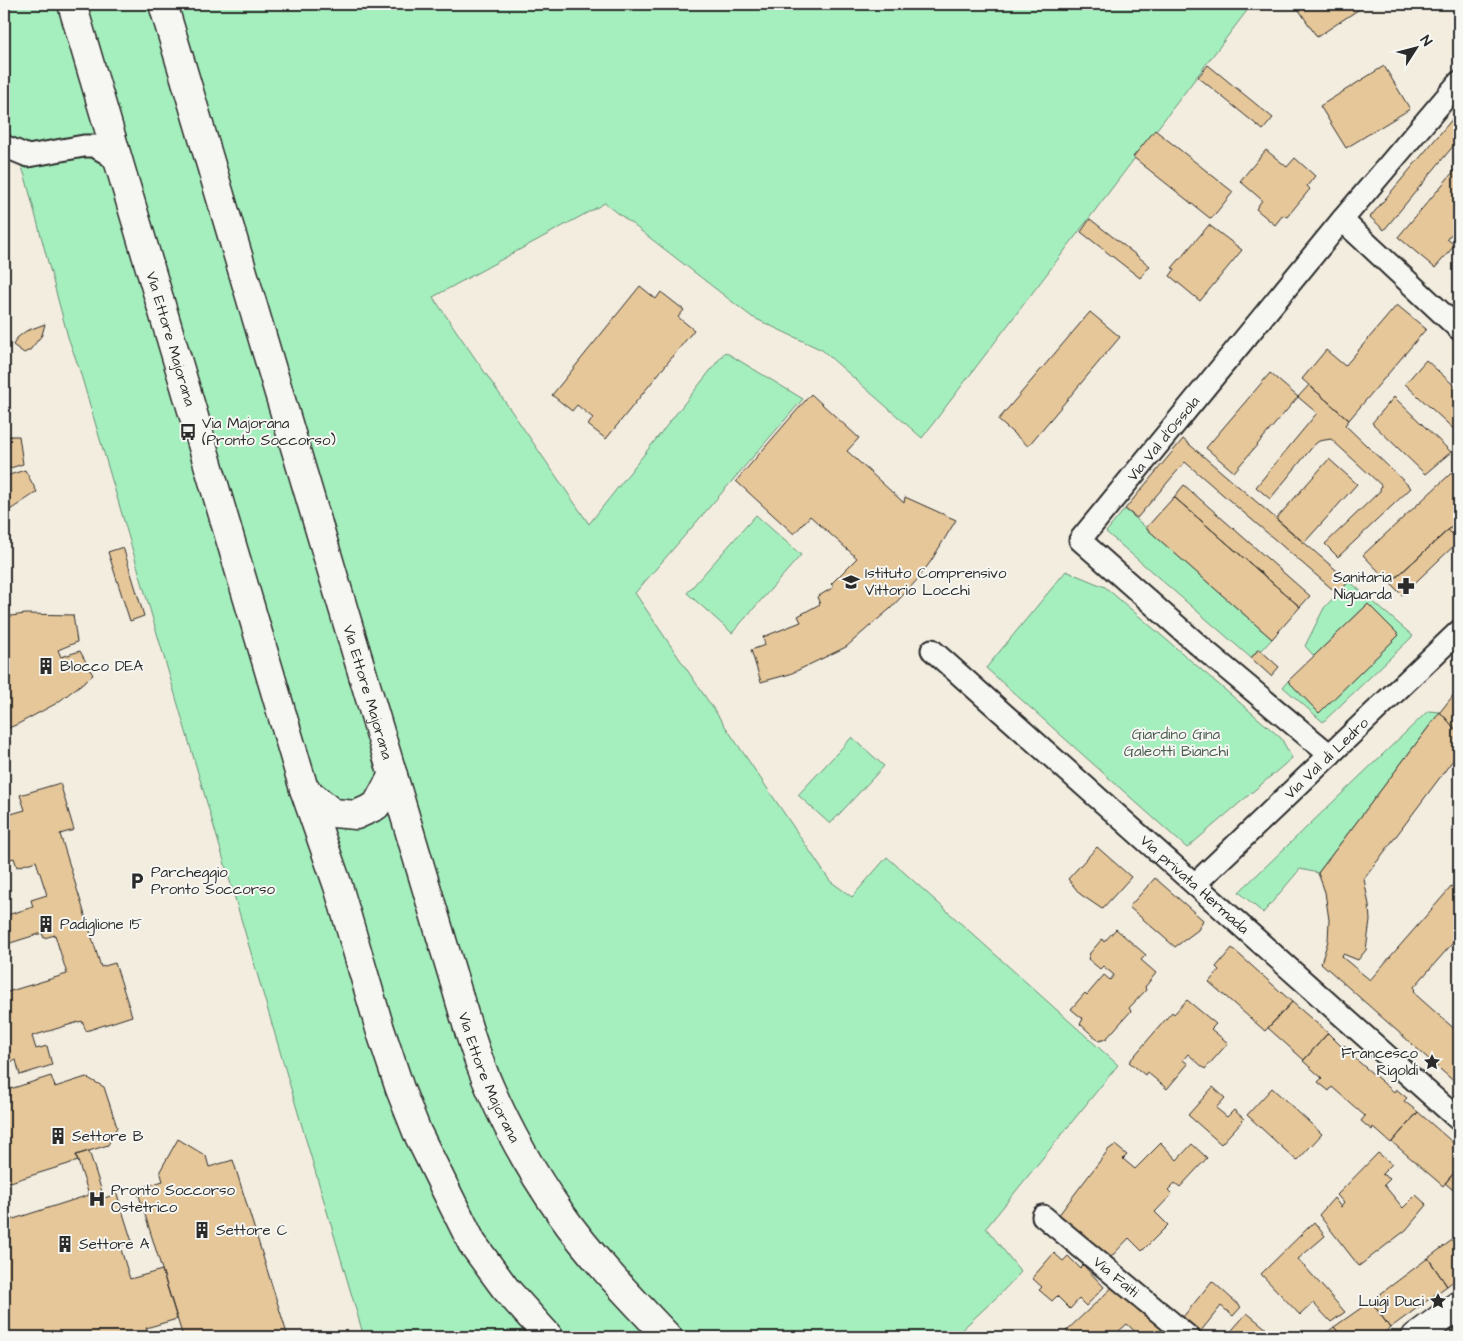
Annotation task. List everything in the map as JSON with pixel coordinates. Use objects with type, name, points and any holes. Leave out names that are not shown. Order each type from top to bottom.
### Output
[{"type":"street","name":"Via Ettore Majorana","points":[[72,4],[304,789],[338,886],[400,1089],[417,1132],[472,1243],[505,1288],[549,1337]]},
{"type":"street","name":"Via Ettore Majorana","points":[[163,4],[476,1052],[489,1087],[521,1151],[562,1215],[668,1337]]},
{"type":"street","name":"Via Val d'Ossola","points":[[1330,756],[1202,648],[1080,540],[1342,220],[1459,82]]},
{"type":"street","points":[[73,147],[96,132],[103,118],[102,104]]},
{"type":"street","points":[[4,146],[28,156],[73,147],[94,146],[108,154],[121,166]]},
{"type":"street","points":[[1342,220],[1459,329]]},
{"type":"street","name":"Via Val di Ledro","points":[[1195,884],[1459,631]]},
{"type":"street","name":"Via privata Hermada","points":[[932,650],[1459,1120]]},
{"type":"street","name":"Via Ettore Majorana","points":[[304,789],[333,813],[356,815],[376,806],[393,775]]},
{"type":"street","name":"Via Faiti","points":[[1043,1216],[1189,1337]]},
{"type":"street","points":[[1416,1337],[1459,1305]]},
{"type":"green space","points":[[4,4],[1252,4],[922,438],[822,350],[752,317],[605,203],[433,297],[589,524],[725,352],[803,399],[635,593],[830,881],[852,897],[887,857],[1118,1065],[986,1228],[1021,1272],[954,1337],[364,1337],[79,368],[68,337],[25,176],[4,117]]},
{"type":"green space","points":[[1125,509],[1272,639],[1261,651],[1258,649],[1251,658],[1106,532]]},
{"type":"green space","points":[[756,515],[801,555],[732,633],[687,593]]},
{"type":"green space","name":"Giardino Gina Galeotti Bianchi","points":[[1066,571],[1105,587],[1281,738],[1292,758],[1187,848],[986,668]]},
{"type":"green space","points":[[1349,581],[1413,636],[1323,722],[1283,687],[1288,681],[1319,712],[1398,636],[1368,604],[1314,656],[1305,646],[1324,608]]},
{"type":"green space","points":[[1428,711],[1440,712],[1318,873],[1300,869],[1263,913],[1239,892]]},
{"type":"green space","points":[[852,737],[884,766],[830,824],[798,795]]},
{"type":"building","points":[[1295,4],[1367,4],[1317,37]]},
{"type":"building","points":[[1208,65],[1273,118],[1263,130],[1198,77]]},
{"type":"building","points":[[1384,66],[1410,109],[1346,148],[1320,106]]},
{"type":"building","points":[[1459,111],[1459,139],[1384,230],[1370,217]]},
{"type":"building","points":[[1155,130],[1233,192],[1211,219],[1133,157]]},
{"type":"building","points":[[1266,150],[1287,167],[1295,158],[1315,176],[1307,186],[1310,189],[1287,217],[1283,215],[1275,225],[1256,209],[1262,200],[1240,181]]},
{"type":"building","points":[[1459,165],[1459,225],[1447,239],[1455,245],[1435,268],[1398,237]]},
{"type":"building","points":[[1090,219],[1150,266],[1140,278],[1081,232]]},
{"type":"building","points":[[1209,225],[1242,250],[1200,301],[1170,276],[1175,269],[1172,268]]},
{"type":"building","points":[[640,286],[656,299],[661,292],[684,310],[678,317],[694,330],[606,439],[588,425],[593,418],[577,405],[572,411],[552,395]]},
{"type":"building","points":[[1397,305],[1426,329],[1349,420],[1302,379],[1326,350],[1345,366]]},
{"type":"building","points":[[1090,312],[1120,337],[1028,446],[998,420]]},
{"type":"building","points":[[45,324],[42,335],[30,350],[24,353],[13,345],[17,338],[26,331]]},
{"type":"building","points":[[1426,360],[1459,390],[1459,434],[1405,384]]},
{"type":"building","points":[[1270,373],[1298,397],[1234,472],[1206,448]]},
{"type":"building","points":[[1309,385],[1349,420],[1345,425],[1411,488],[1338,557],[1325,544],[1380,491],[1381,485],[1331,439],[1319,441],[1314,445],[1270,499],[1256,487],[1317,413],[1298,397]]},
{"type":"building","points":[[811,394],[859,438],[847,451],[904,503],[905,497],[956,520],[917,580],[890,609],[846,647],[790,674],[761,682],[751,650],[765,645],[763,637],[801,622],[798,616],[820,604],[817,597],[834,587],[831,584],[857,558],[810,516],[794,534],[736,481]]},
{"type":"building","points":[[1394,397],[1451,452],[1425,474],[1372,423]]},
{"type":"building","points":[[4,436],[19,436],[23,464],[4,470]]},
{"type":"building","points":[[1183,439],[1349,581],[1338,594],[1185,462],[1137,518],[1125,509]]},
{"type":"building","points":[[1329,459],[1357,484],[1304,543],[1276,519]]},
{"type":"building","points":[[1459,466],[1459,520],[1390,583],[1363,555]]},
{"type":"building","points":[[4,470],[6,476],[25,470],[37,492],[4,514]]},
{"type":"building","points":[[1184,485],[1310,596],[1300,607],[1174,497]]},
{"type":"building","points":[[1174,497],[1300,607],[1272,639],[1146,528]]},
{"type":"building","points":[[1459,520],[1459,541],[1448,530]]},
{"type":"building","points":[[1448,530],[1459,541],[1402,595],[1390,583]]},
{"type":"building","points":[[123,547],[144,616],[130,621],[108,552]]},
{"type":"building","points":[[1368,604],[1399,635],[1319,713],[1288,681]]},
{"type":"building","name":"Blocco DEA","points":[[25,614],[73,615],[77,642],[58,650],[61,657],[80,651],[93,675],[57,703],[4,730],[4,617]]},
{"type":"building","points":[[1259,649],[1279,667],[1271,676],[1251,658]]},
{"type":"building","points":[[1459,688],[1459,733],[1440,712]]},
{"type":"building","points":[[1440,712],[1459,733],[1459,752],[1364,879],[1370,921],[1366,950],[1358,960],[1343,954],[1342,957],[1370,980],[1459,878],[1459,936],[1414,987],[1415,994],[1459,1033],[1459,1086],[1321,963],[1328,941],[1329,920],[1325,892],[1318,873]]},
{"type":"building","name":"Padiglione 15","points":[[60,783],[74,830],[60,834],[101,967],[115,963],[132,1016],[86,1031],[82,1021],[32,1036],[36,1049],[47,1046],[52,1065],[20,1075],[16,1060],[7,1063],[4,1054],[4,993],[67,974],[55,935],[44,938],[42,933],[4,945],[4,916],[33,907],[31,900],[47,895],[36,861],[17,867],[14,858],[4,861],[4,816],[25,810],[20,795]]},
{"type":"building","points":[[1097,847],[1131,877],[1102,909],[1080,894],[1068,879]]},
{"type":"building","points":[[1155,878],[1203,920],[1198,930],[1175,947],[1129,907]]},
{"type":"building","points":[[1116,929],[1146,955],[1141,960],[1156,973],[1145,987],[1146,990],[1129,1008],[1131,1011],[1106,1039],[1099,1041],[1080,1024],[1083,1019],[1071,1009],[1085,993],[1087,995],[1104,975],[1110,980],[1114,975],[1103,966],[1100,969],[1088,959],[1090,953],[1102,939],[1104,942]]},
{"type":"building","points":[[1232,948],[1292,1002],[1265,1031],[1209,982],[1219,970],[1216,967]]},
{"type":"building","points":[[1187,1000],[1216,1024],[1211,1029],[1228,1043],[1205,1069],[1188,1054],[1183,1060],[1188,1064],[1167,1089],[1147,1072],[1145,1075],[1129,1062],[1172,1012],[1174,1014]]},
{"type":"building","points":[[1292,1002],[1328,1033],[1304,1060],[1268,1028]]},
{"type":"building","points":[[1328,1033],[1342,1047],[1344,1045],[1354,1053],[1352,1056],[1394,1092],[1396,1089],[1407,1098],[1404,1101],[1418,1112],[1391,1143],[1373,1127],[1372,1130],[1361,1121],[1365,1116],[1332,1087],[1329,1091],[1318,1082],[1322,1078],[1303,1061]]},
{"type":"building","name":"Settore B","points":[[51,1076],[55,1087],[86,1077],[104,1087],[117,1127],[108,1145],[76,1155],[78,1161],[4,1184],[4,1091]]},
{"type":"building","points":[[1213,1087],[1225,1098],[1216,1108],[1227,1117],[1234,1110],[1244,1119],[1221,1144],[1188,1115]]},
{"type":"building","points":[[1272,1088],[1322,1134],[1297,1161],[1247,1115]]},
{"type":"building","points":[[1418,1112],[1459,1148],[1459,1167],[1443,1186],[1392,1142]]},
{"type":"building","name":"Settore C","points":[[178,1139],[206,1156],[209,1167],[233,1160],[288,1337],[183,1337],[137,1189],[163,1181],[160,1171]]},
{"type":"building","points":[[1161,1143],[1177,1160],[1192,1144],[1207,1158],[1180,1187],[1175,1183],[1168,1190],[1172,1194],[1155,1212],[1168,1225],[1142,1251],[1129,1238],[1108,1260],[1058,1216],[1109,1149],[1115,1145],[1127,1155],[1123,1159],[1135,1169]]},
{"type":"building","name":"Settore A","points":[[89,1151],[104,1198],[117,1194],[132,1242],[120,1246],[130,1279],[162,1270],[177,1319],[146,1328],[149,1337],[4,1337],[4,1222],[89,1195],[76,1155]]},
{"type":"building","points":[[1378,1153],[1392,1164],[1382,1174],[1390,1179],[1384,1185],[1403,1208],[1416,1195],[1427,1205],[1406,1230],[1359,1266],[1319,1215],[1334,1198],[1341,1207],[1344,1203],[1337,1195]]},
{"type":"building","points":[[1459,1167],[1459,1195],[1445,1183]]},
{"type":"building","points":[[1314,1222],[1325,1236],[1298,1259],[1345,1312],[1331,1322],[1313,1303],[1300,1315],[1261,1274]]},
{"type":"building","points":[[1459,1235],[1459,1277],[1447,1286],[1428,1258]]},
{"type":"building","points":[[1054,1253],[1063,1261],[1068,1256],[1080,1268],[1083,1265],[1104,1287],[1086,1306],[1079,1299],[1070,1309],[1057,1296],[1052,1301],[1039,1290],[1042,1287],[1032,1278]]},
{"type":"building","points":[[1428,1258],[1447,1286],[1390,1328],[1371,1301]]},
{"type":"building","points":[[1212,1281],[1241,1307],[1233,1316],[1221,1306],[1196,1337],[1179,1322]]},
{"type":"building","points":[[1118,1282],[1183,1337],[1141,1337],[1127,1324],[1112,1337],[1072,1337],[1066,1331]]},
{"type":"building","points":[[1371,1301],[1390,1328],[1379,1337],[1343,1337],[1334,1327]]},
{"type":"building","points":[[1247,1313],[1268,1330],[1261,1337],[1226,1337]]},
{"type":"building","points":[[1334,1327],[1343,1337],[1321,1337]]},
{"type":"building","points":[[1268,1330],[1276,1337],[1261,1337]]},
{"type":"tram line","points":[[1455,1337],[1459,1334]]},
{"type":"place","name":"Via Majorana (Pronto Soccorso)","points":[[188,432]]},
{"type":"place","name":"Istituto Comprensivo Vittorio Locchi","points":[[851,582]]},
{"type":"place","name":"Sanitaria Niguarda","points":[[1406,586]]},
{"type":"place","name":"Blocco DEA","points":[[46,666]]},
{"type":"place","name":"Parcheggio Pronto Soccorso","points":[[137,881]]},
{"type":"place","name":"Padiglione 15","points":[[46,924]]},
{"type":"place","name":"Francesco Rigoldi","points":[[1432,1062]]},
{"type":"place","name":"Settore B","points":[[58,1136]]},
{"type":"place","name":"Pronto Soccorso Ostetrico","points":[[97,1199]]},
{"type":"place","name":"Settore C","points":[[202,1230]]},
{"type":"place","name":"Settore A","points":[[65,1244]]},
{"type":"place","name":"Luigi Duci","points":[[1438,1301]]}]
